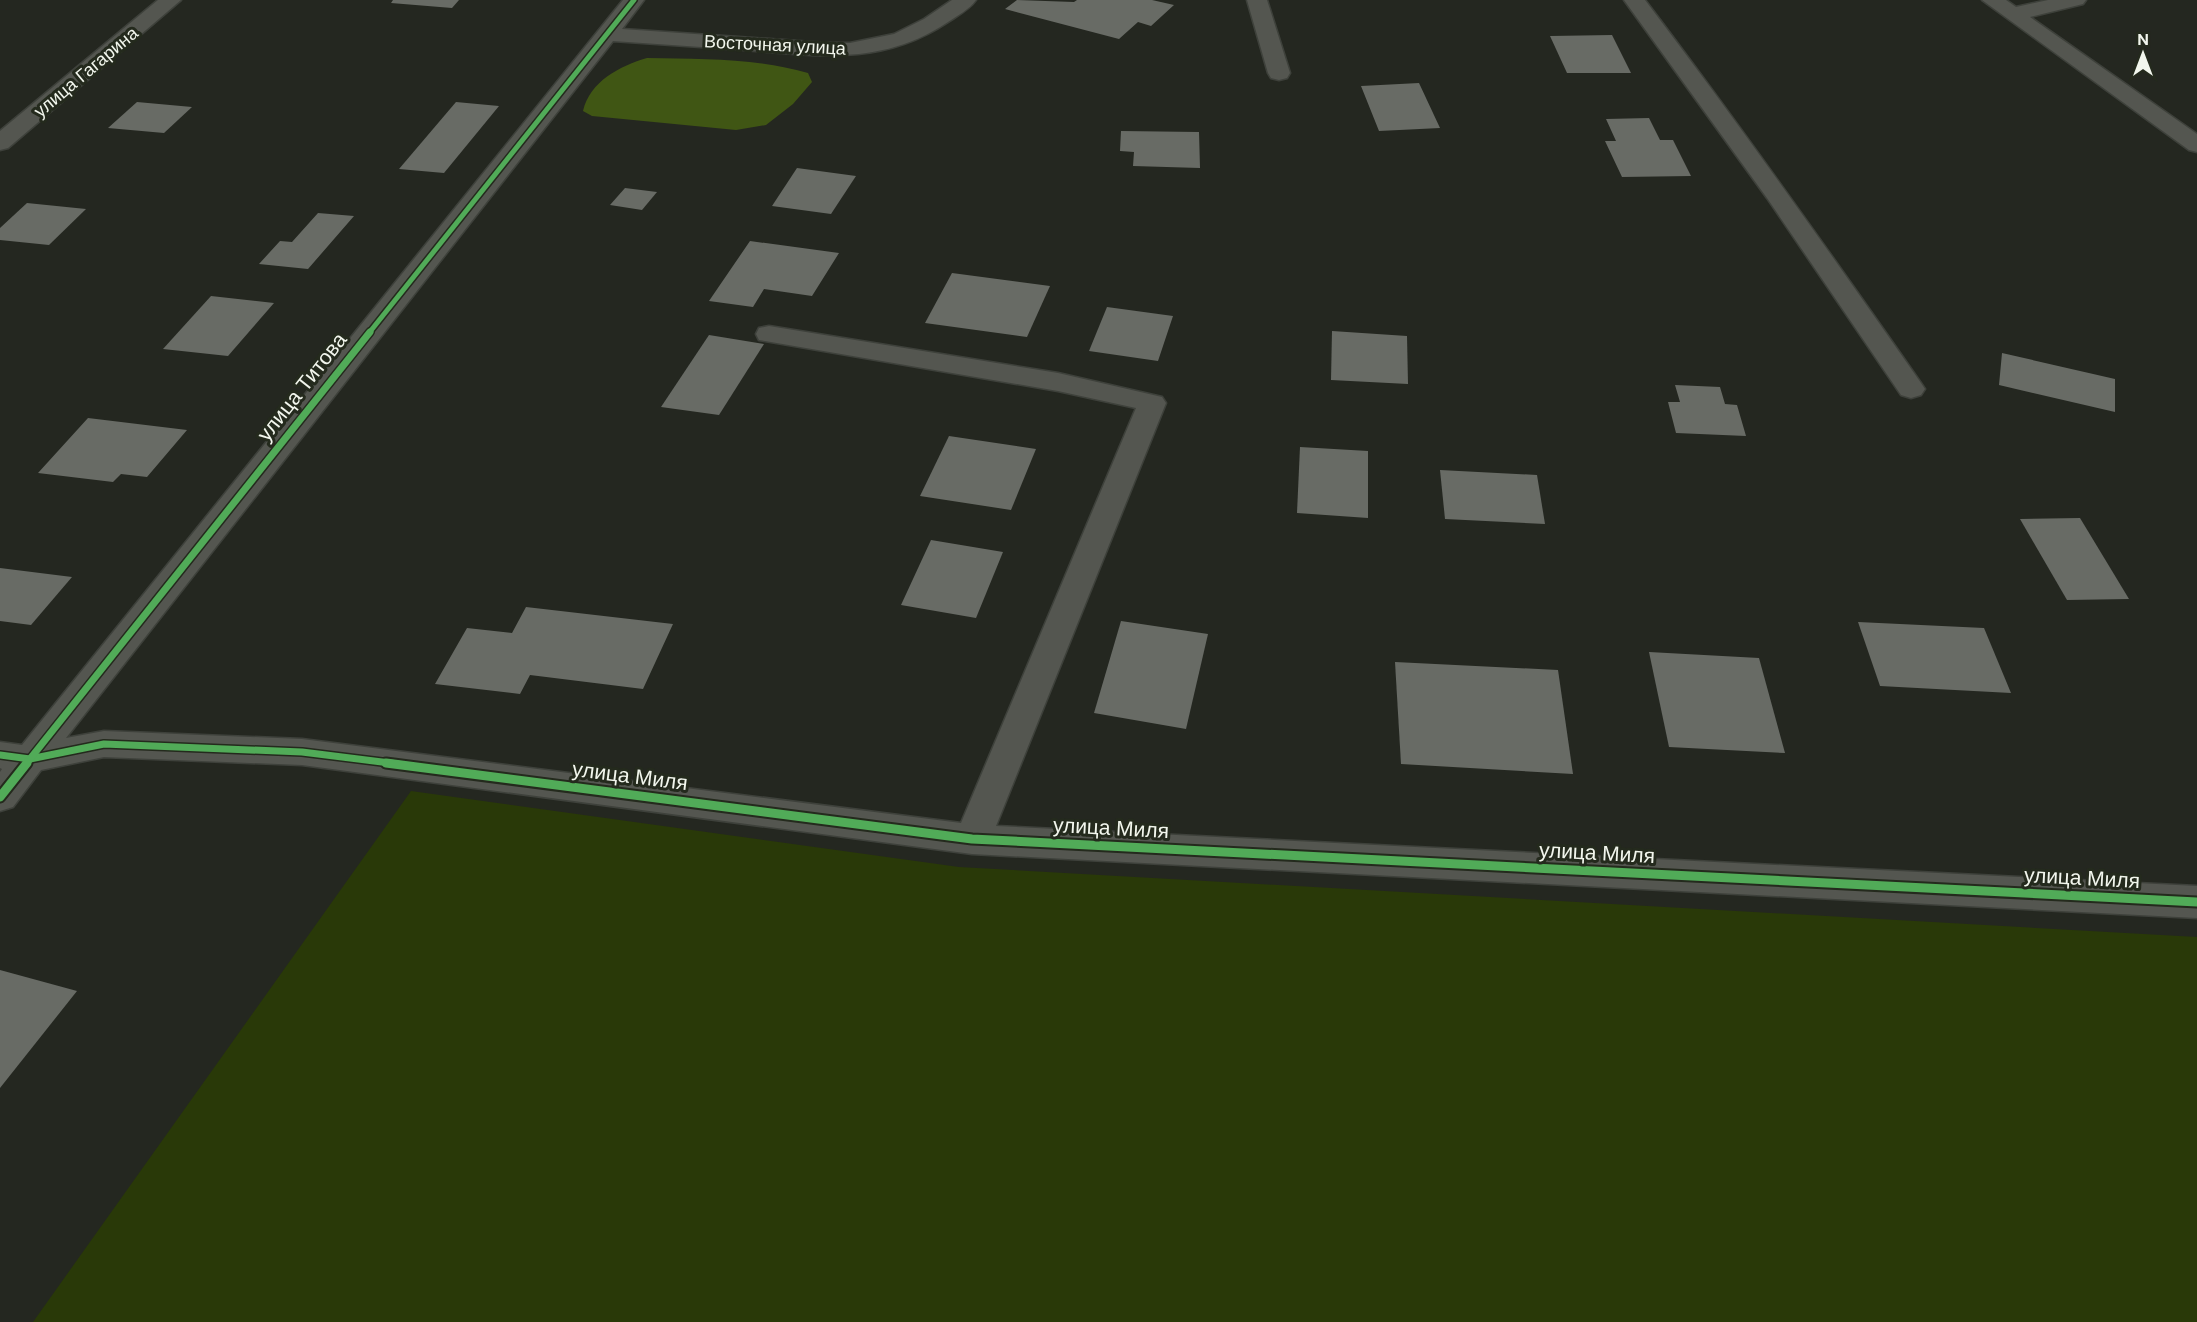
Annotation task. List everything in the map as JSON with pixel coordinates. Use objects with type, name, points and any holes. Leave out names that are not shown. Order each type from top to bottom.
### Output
[{"type":"street","name":"улица Гагарина","points":[[0,143],[171,0]]},
{"type":"street","name":"улица Титова","points":[[0,797],[15,757],[451,228],[634,0]]},
{"type":"street","name":"Восточная улица","points":[[608,34],[852,50],[877,48],[907,38],[966,0]]},
{"type":"street","points":[[1257,0],[1278,74]]},
{"type":"street","points":[[1634,0],[1699,84],[1798,223],[1911,389]]},
{"type":"street","points":[[1992,0],[2197,145]]},
{"type":"street","points":[[2014,14],[2076,0]]},
{"type":"street","points":[[769,334],[1058,382],[1152,403],[972,839]]},
{"type":"street","name":"улица Миля","points":[[15,757],[104,744],[302,752],[972,839],[2197,902]]},
{"type":"shaded area","points":[[647,58],[729,60],[769,64],[808,73],[812,82],[793,104],[766,125],[736,130],[592,116],[583,111],[592,91],[599,83],[617,70]]},
{"type":"shaded area","points":[[411,791],[959,867],[2197,937],[2197,1322],[33,1322]]},
{"type":"building","points":[[393,0],[459,0],[452,8],[391,3]]},
{"type":"building","points":[[1017,0],[1074,2],[1077,0],[1152,0],[1174,5],[1151,26],[1138,22],[1119,39],[1005,9]]},
{"type":"building","points":[[1612,35],[1631,73],[1567,73],[1550,36]]},
{"type":"building","points":[[1419,83],[1440,128],[1379,131],[1361,86]]},
{"type":"building","points":[[137,102],[192,107],[164,133],[108,128]]},
{"type":"building","points":[[456,102],[499,106],[444,173],[399,169]]},
{"type":"building","points":[[1649,118],[1660,140],[1673,140],[1691,176],[1622,177],[1605,141],[1616,141],[1606,119]]},
{"type":"building","points":[[1121,131],[1199,132],[1200,168],[1133,166],[1134,152],[1120,151]]},
{"type":"building","points":[[797,168],[856,176],[831,214],[772,206]]},
{"type":"building","points":[[625,188],[657,192],[642,210],[610,205]]},
{"type":"building","points":[[27,203],[86,209],[49,245],[0,240],[0,228]]},
{"type":"building","points":[[318,213],[354,216],[308,269],[259,264],[280,241],[292,242]]},
{"type":"building","points":[[750,241],[839,253],[812,296],[764,289],[753,307],[709,301]]},
{"type":"building","points":[[952,273],[1050,286],[1027,337],[925,323]]},
{"type":"building","points":[[211,296],[274,303],[228,356],[163,349]]},
{"type":"building","points":[[1107,307],[1173,316],[1158,361],[1089,351]]},
{"type":"building","points":[[1332,331],[1407,336],[1408,384],[1331,380]]},
{"type":"building","points":[[709,335],[764,344],[719,415],[661,407]]},
{"type":"building","points":[[2002,353],[2115,379],[2115,412],[1999,385]]},
{"type":"building","points":[[1675,385],[1720,387],[1725,404],[1737,405],[1746,436],[1676,433],[1668,402],[1680,402]]},
{"type":"building","points":[[88,418],[187,430],[147,477],[121,474],[113,482],[38,473]]},
{"type":"building","points":[[949,436],[1036,449],[1011,510],[920,496]]},
{"type":"building","points":[[1300,447],[1368,451],[1368,518],[1297,513]]},
{"type":"building","points":[[1440,470],[1537,475],[1545,524],[1445,519]]},
{"type":"building","points":[[2080,518],[2129,599],[2067,600],[2020,519]]},
{"type":"building","points":[[931,540],[1003,552],[976,618],[901,605]]},
{"type":"building","points":[[0,568],[72,577],[31,625],[0,621]]},
{"type":"building","points":[[526,607],[673,624],[643,689],[530,675],[520,694],[435,684],[467,628],[512,633]]},
{"type":"building","points":[[1121,621],[1208,634],[1186,729],[1094,713]]},
{"type":"building","points":[[1858,622],[1984,628],[2011,693],[1880,686]]},
{"type":"building","points":[[1649,652],[1759,658],[1785,753],[1669,747]]},
{"type":"building","points":[[1395,662],[1558,670],[1573,774],[1401,764]]},
{"type":"building","points":[[0,970],[77,991],[0,1088]]},
{"type":"cycle path","points":[[0,797],[634,0]]},
{"type":"cycle path","points":[[0,755],[30,759],[104,744],[302,752],[972,839],[2197,902]]}]
